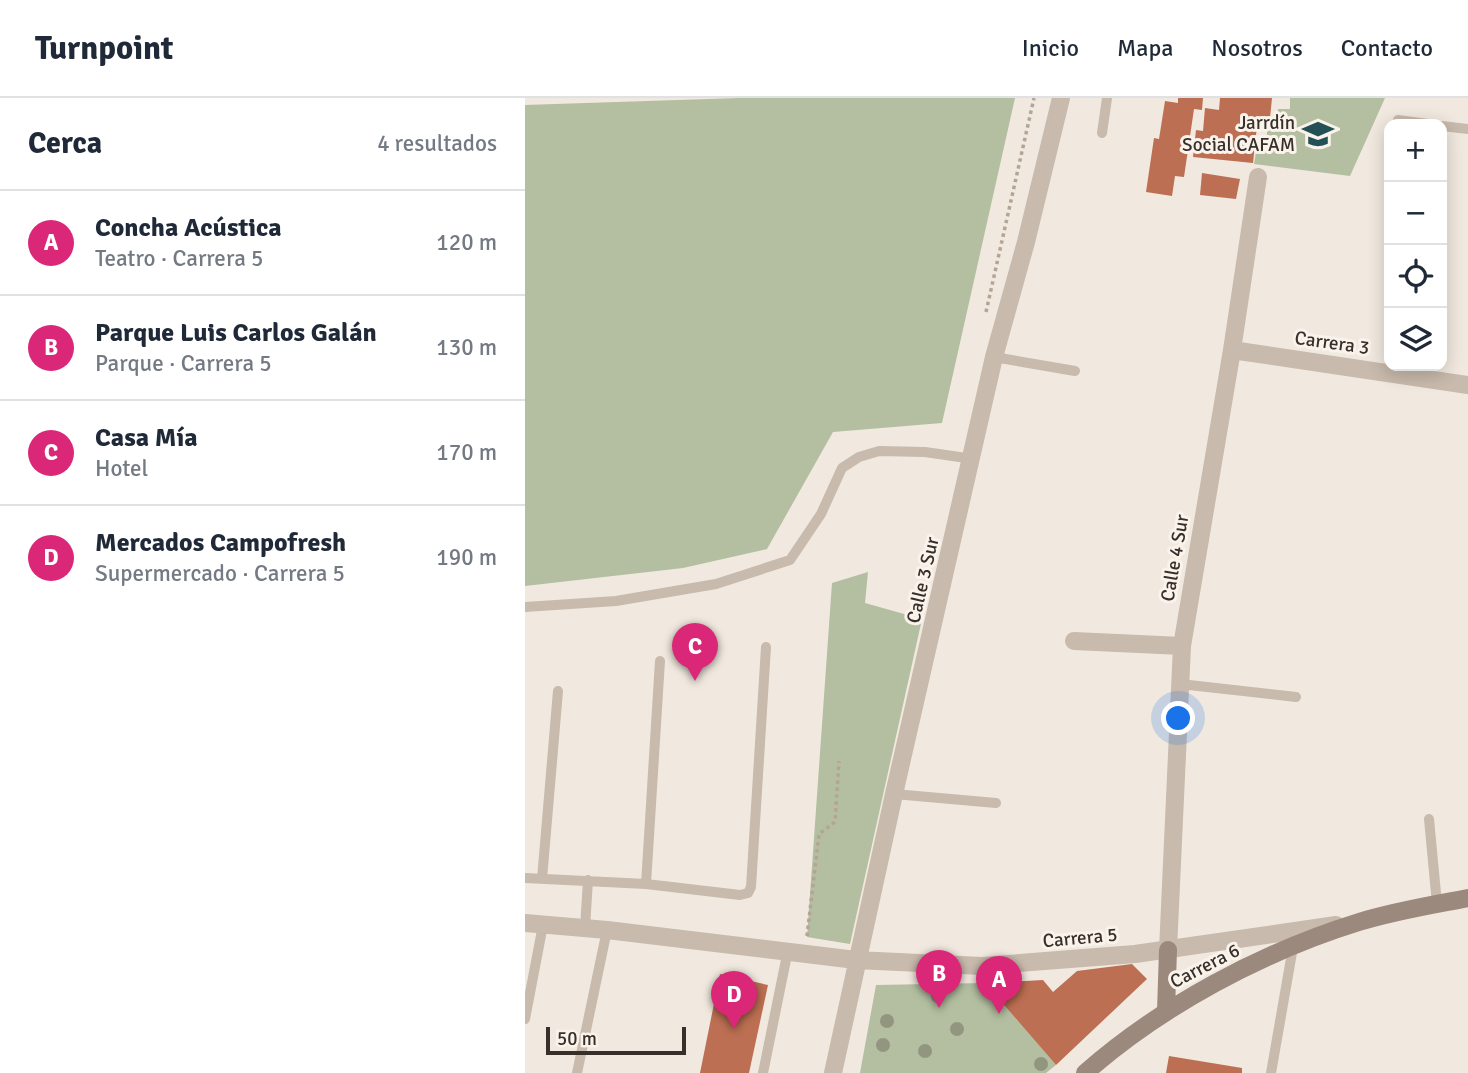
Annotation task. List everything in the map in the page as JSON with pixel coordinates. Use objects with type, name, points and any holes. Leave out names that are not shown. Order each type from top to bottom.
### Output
[{"type":"main road","name":"Carrera 5","points":[[1359,922],[1468,898]]},
{"type":"main road","name":"Carrera 6","points":[[1085,1073],[1166,1011],[1228,977],[1293,947],[1359,922]]},
{"type":"main road","points":[[1166,1011],[1168,950]]},
{"type":"street","name":"Calle 3 Sur","points":[[833,1073],[856,960],[994,357],[1061,98]]},
{"type":"street","name":"Calle 4 Sur","points":[[1168,950],[1182,646],[1258,177]]},
{"type":"street","name":"Carrera 3","points":[[1232,350],[1468,384]]},
{"type":"street","points":[[1074,641],[1182,646]]},
{"type":"street","name":"Carrera 5","points":[[534,924],[796,951],[856,960],[982,966],[1168,950],[1359,922]]},
{"type":"lane","points":[[1102,133],[1107,98]]},
{"type":"lane","points":[[1447,127],[1468,129]]},
{"type":"lane","points":[[994,357],[1075,371]]},
{"type":"lane","points":[[525,607],[616,601],[716,584],[790,560],[821,514],[842,468],[859,457],[879,451],[925,452],[972,459]]},
{"type":"lane","points":[[525,878],[646,884],[740,895],[748,893],[751,887],[766,647]]},
{"type":"lane","points":[[646,884],[660,661]]},
{"type":"lane","points":[[1180,684],[1296,697]]},
{"type":"lane","points":[[542,878],[558,691]]},
{"type":"lane","points":[[894,794],[996,803]]},
{"type":"lane","points":[[1429,819],[1437,904]]},
{"type":"lane","points":[[585,928],[588,880]]},
{"type":"lane","points":[[525,1019],[534,924]]},
{"type":"lane","points":[[577,1073],[607,930]]},
{"type":"lane","points":[[1271,1073],[1293,947]]},
{"type":"lane","points":[[763,1073],[796,951]]},
{"type":"path","points":[[986,313],[1034,98]]},
{"type":"path","points":[[796,951],[819,834],[835,822],[839,761]]},
{"type":"green space","points":[[739,98],[1015,98],[942,423],[833,432],[767,549],[683,568],[525,586],[525,105]]},
{"type":"green space","name":"Jarrdín Social CAFAM","points":[[1290,98],[1385,98],[1350,176],[1254,164],[1258,140],[1267,140],[1267,127],[1277,127],[1278,109],[1290,109]]},
{"type":"green space","points":[[868,572],[865,603],[922,619],[850,944],[807,937],[832,583]]},
{"type":"green space","points":[[985,983],[1056,1065],[1046,1073],[860,1073],[876,985]]},
{"type":"building","points":[[1178,98],[1203,98],[1202,110],[1194,109],[1184,177],[1175,176],[1172,196],[1146,192],[1154,138],[1159,139],[1165,101],[1178,103]]},
{"type":"building","points":[[1220,98],[1272,98],[1270,118],[1258,117],[1253,163],[1193,157],[1196,130],[1203,131],[1205,108],[1219,110]]},
{"type":"building","points":[[1202,173],[1240,179],[1236,199],[1200,195]]},
{"type":"building","points":[[1132,964],[1147,979],[1056,1065],[985,983],[1043,980],[1053,992],[1077,971]]},
{"type":"building","points":[[720,974],[768,985],[749,1073],[700,1073]]},
{"type":"building","points":[[1169,1056],[1242,1068],[1242,1073],[1166,1073]]},
{"type":"place","name":"Jarrdín Social CAFAM","points":[[1318,134]]},
{"type":"place","name":"Casa Mía","points":[[695,681]]},
{"type":"place","name":"Parque Luis Carlos Galán","points":[[939,1008]]},
{"type":"place","name":"Concha Acústica","points":[[999,1014]]},
{"type":"place","name":"Mercados Campofresh","points":[[734,1029]]}]
